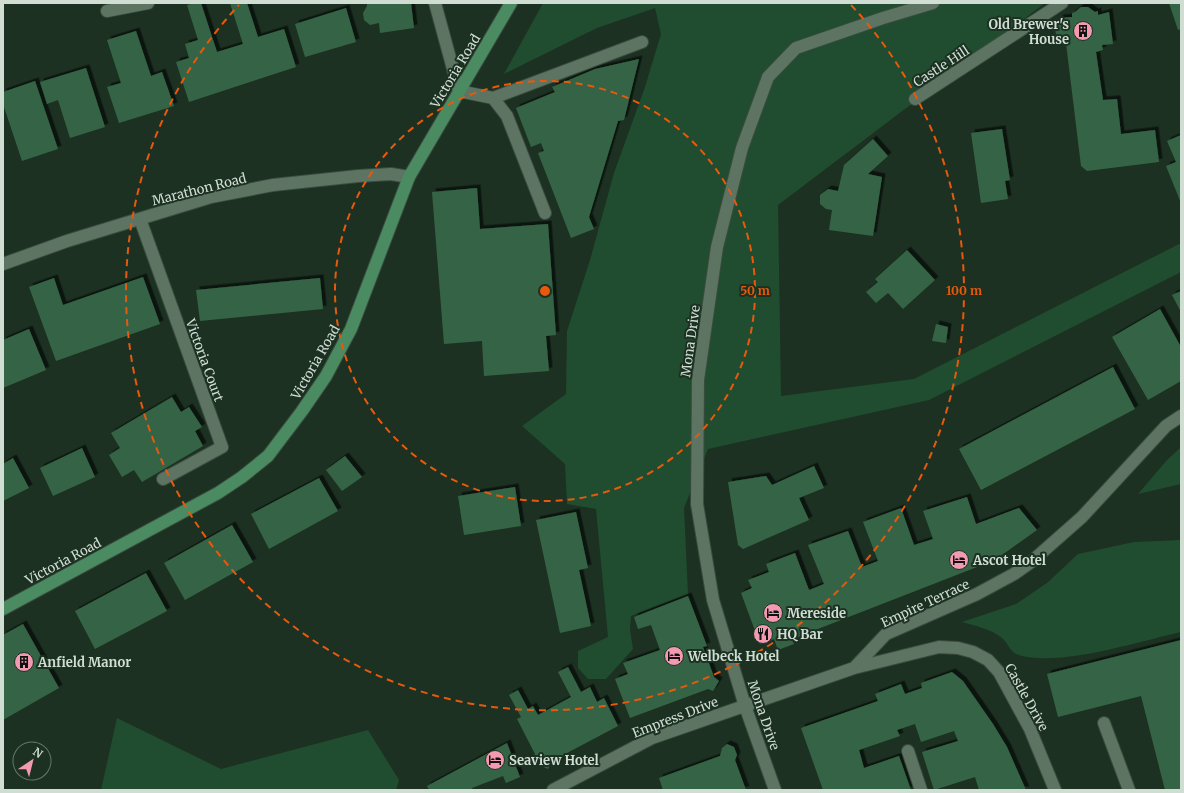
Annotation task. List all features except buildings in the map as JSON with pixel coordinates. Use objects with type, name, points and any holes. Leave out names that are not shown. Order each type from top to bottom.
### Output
[{"type":"main road","name":"Victoria Road","points":[[3,609],[212,497],[242,477],[268,456],[326,376],[351,329],[409,177],[512,3]]},
{"type":"street","points":[[107,11],[148,3]]},
{"type":"street","points":[[435,3],[459,91],[492,98],[642,42]]},
{"type":"street","name":"Mona Drive","points":[[775,790],[744,706],[713,600],[697,504],[698,380],[717,247],[742,148],[768,77],[796,48],[883,18],[933,3]]},
{"type":"street","name":"Castle Hill","points":[[915,99],[1062,3]]},
{"type":"street","points":[[492,98],[507,116],[545,214]]},
{"type":"street","name":"Marathon Road","points":[[3,264],[67,241],[211,197],[273,185],[391,174],[409,177]]},
{"type":"street","name":"Victoria Court","points":[[140,219],[222,447],[163,479]]},
{"type":"street","name":"Empire Terrace","points":[[744,706],[854,668],[886,634],[977,594],[1014,574],[1031,562],[1087,512],[1166,426],[1181,416]]},
{"type":"street","name":"Castle Drive","points":[[854,668],[939,647],[958,648],[973,652],[988,660],[999,672],[1030,729],[1055,790]]},
{"type":"street","name":"Empress Drive","points":[[554,790],[652,738],[744,706]]},
{"type":"street","points":[[1104,723],[1129,790]]},
{"type":"street","points":[[908,752],[921,790]]},
{"type":"green space","points":[[543,3],[1045,3],[778,205],[781,396],[914,379],[1181,243],[1181,272],[929,400],[708,449],[684,508],[688,594],[631,616],[630,630],[633,649],[606,679],[588,679],[578,668],[578,651],[608,637],[596,509],[567,504],[565,464],[522,426],[566,394],[567,331],[590,260],[614,173],[645,87],[661,34],[655,8],[597,28],[504,74]]},
{"type":"green space","points":[[1181,447],[1181,484],[1138,494],[1167,460]]},
{"type":"green space","points":[[1181,540],[1181,632],[1097,652],[1074,656],[1032,658],[1016,654],[1002,638],[993,632],[962,622],[1016,604],[1047,583],[1078,554],[1134,542]]},
{"type":"green space","points":[[117,718],[221,769],[368,730],[399,780],[396,790],[101,790]]},
{"type":"place","name":"Old Brewer's House","points":[[1083,31]]},
{"type":"place","name":"Ascot Hotel","points":[[959,560]]},
{"type":"place","name":"Mereside","points":[[773,613]]},
{"type":"place","name":"HQ Bar","points":[[763,634]]},
{"type":"place","name":"Welbeck Hotel","points":[[674,656]]},
{"type":"place","name":"Anfield Manor","points":[[24,662]]},
{"type":"place","name":"Seaview Hotel","points":[[495,760]]}]
